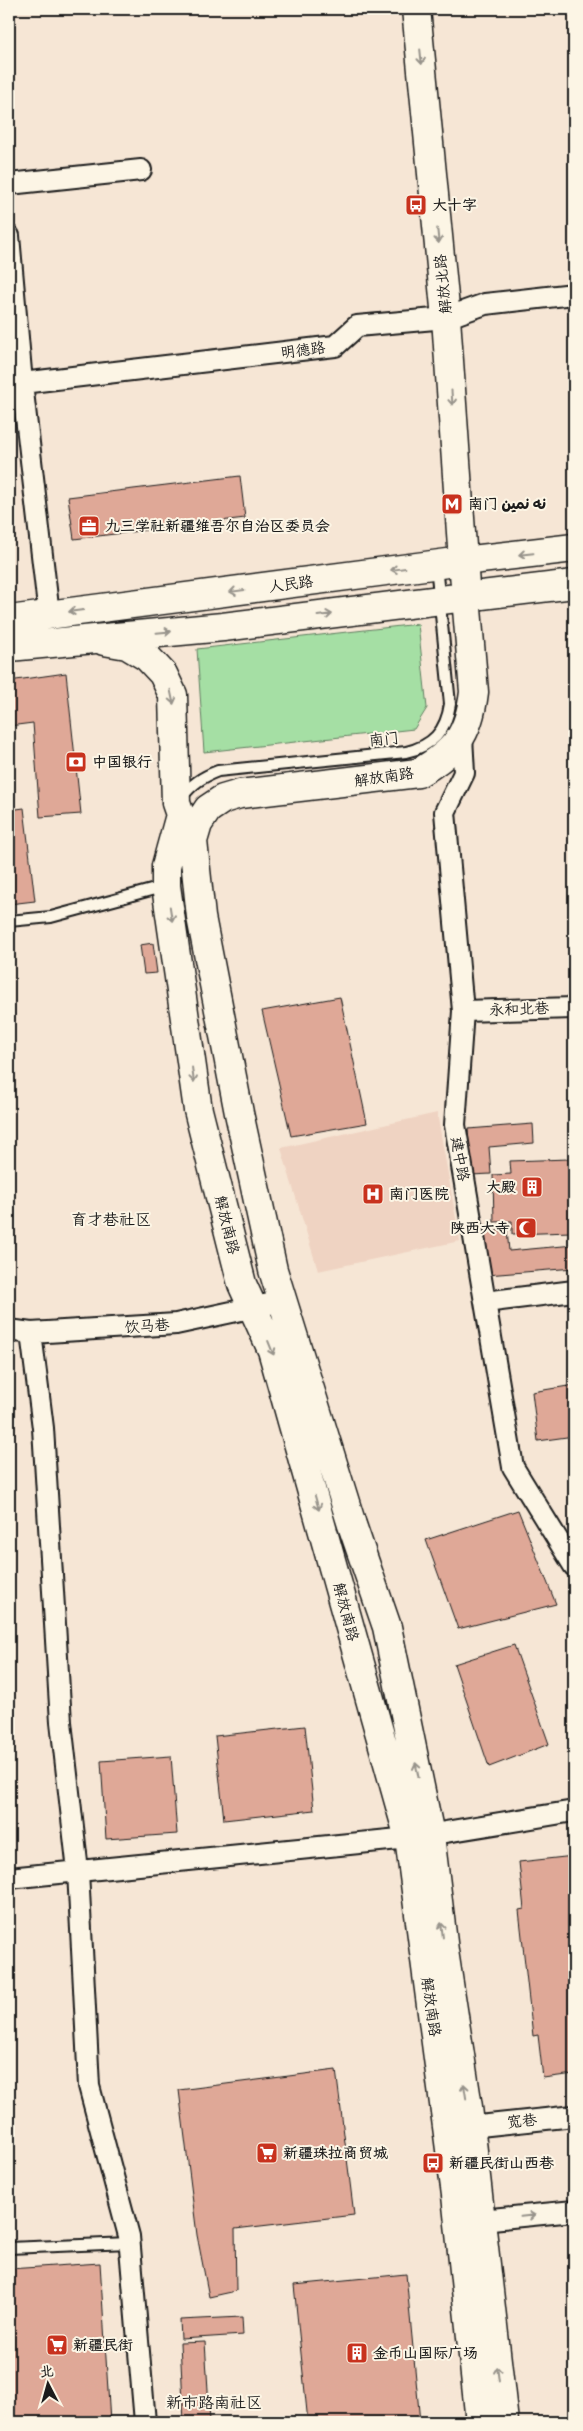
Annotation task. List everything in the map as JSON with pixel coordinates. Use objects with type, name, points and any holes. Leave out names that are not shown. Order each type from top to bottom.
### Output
[{"type":"main road","name":"解放北路","points":[[416,9],[446,318],[464,561],[452,599]]},
{"type":"main road","name":"人民路","points":[[9,620],[436,564],[574,548]]},
{"type":"main road","points":[[9,647],[223,627],[574,584]]},
{"type":"main road","name":"解放南路","points":[[452,599],[474,692],[472,710],[462,737],[443,758],[418,773],[240,794],[223,799],[208,809],[198,824],[193,841],[201,917],[239,1113],[273,1270],[352,1525],[387,1627],[420,1837],[444,1950],[470,2127],[504,2422]]},
{"type":"main road","name":"解放南路","points":[[80,640],[107,641],[126,645],[147,657],[163,674],[173,695],[176,803],[195,858]]},
{"type":"main road","points":[[180,815],[206,800],[240,794]]},
{"type":"main road","name":"解放南路","points":[[180,815],[166,866],[166,886],[198,1110],[242,1284],[272,1350],[420,1837],[480,2422]]},
{"type":"street","points":[[9,184],[141,170]]},
{"type":"street","points":[[9,236],[22,383],[49,615]]},
{"type":"street","name":"明德路","points":[[22,383],[335,346],[357,326],[446,318],[485,304],[574,294]]},
{"type":"street","name":"建中路","points":[[462,737],[464,773],[445,812],[463,1011],[455,1125],[513,1466],[574,1566]]},
{"type":"street","name":"永和北巷","points":[[463,1011],[574,1008]]},
{"type":"street","points":[[485,1302],[574,1291]]},
{"type":"street","name":"饮马巷","points":[[9,1330],[31,1333],[176,1324],[283,1302]]},
{"type":"street","points":[[31,1333],[43,1428],[62,1722],[78,1871],[89,2086],[129,2243],[144,2422]]},
{"type":"street","points":[[9,1878],[420,1837],[574,1811]]},
{"type":"street","name":"宽巷","points":[[470,2127],[574,2116]]},
{"type":"street","points":[[481,2220],[574,2211]]},
{"type":"lane","name":"南门","points":[[180,815],[180,801],[190,787],[202,777],[218,771],[406,752],[420,749],[432,742],[442,731],[448,718],[450,704],[452,599],[436,564]]},
{"type":"lane","points":[[9,921],[51,917],[166,886]]},
{"type":"lane","points":[[9,2248],[129,2243]]},
{"type":"shaded area","name":"南门医院","points":[[437,1113],[460,1241],[318,1271],[281,1148]]},
{"type":"green space","points":[[418,624],[427,708],[414,729],[204,752],[197,649]]},
{"type":"building","points":[[240,476],[245,518],[74,539],[68,497]]},
{"type":"building","points":[[66,673],[81,814],[40,817],[33,723],[9,726],[9,681]]},
{"type":"building","points":[[24,808],[35,901],[9,904],[9,810]]},
{"type":"building","points":[[153,943],[157,973],[144,974],[140,945]]},
{"type":"building","points":[[340,997],[367,1123],[291,1136],[262,1011]]},
{"type":"building","points":[[533,1124],[534,1143],[489,1147],[491,1174],[471,1175],[468,1129]]},
{"type":"building","name":"大殿","points":[[569,1159],[571,1232],[512,1234],[512,1221],[494,1222],[493,1175],[511,1174],[510,1161]]},
{"type":"building","points":[[507,1230],[509,1251],[574,1245],[574,1268],[487,1275],[484,1232]]},
{"type":"building","points":[[574,1385],[574,1436],[538,1441],[532,1392]]},
{"type":"building","points":[[518,1510],[556,1604],[458,1629],[426,1540]]},
{"type":"building","points":[[514,1645],[549,1744],[489,1767],[454,1664]]},
{"type":"building","points":[[305,1726],[314,1810],[224,1820],[215,1736]]},
{"type":"building","points":[[171,1756],[177,1834],[106,1839],[101,1761]]},
{"type":"building","points":[[574,1856],[574,2074],[543,2078],[538,2035],[533,2036],[519,1910],[524,1909],[519,1862]]},
{"type":"building","name":"新疆珠拉商贸城","points":[[336,2070],[354,2215],[235,2229],[236,2291],[209,2297],[197,2235],[179,2090]]},
{"type":"building","name":"新疆民街","points":[[100,2263],[110,2422],[9,2422],[9,2269]]},
{"type":"building","name":"金币山国际广场","points":[[406,2274],[420,2422],[308,2422],[294,2285]]},
{"type":"building","points":[[242,2317],[243,2335],[181,2339],[180,2320]]},
{"type":"building","points":[[205,2342],[210,2422],[184,2422],[180,2343]]},
{"type":"place","name":"大十字","points":[[416,205]]},
{"type":"place","name":"南门 نە نمين","points":[[452,504]]},
{"type":"place","name":"九三学社新疆维吾尔自治区委员会","points":[[89,526]]},
{"type":"place","name":"中国银行","points":[[76,762]]},
{"type":"place","name":"大殿","points":[[532,1187]]},
{"type":"place","name":"南门医院","points":[[373,1194]]},
{"type":"place","name":"陕西大寺","points":[[526,1228]]},
{"type":"place","name":"新疆珠拉商贸城","points":[[267,2153]]},
{"type":"place","name":"新疆民街山西巷","points":[[433,2163]]},
{"type":"place","name":"新疆民街","points":[[57,2345]]},
{"type":"place","name":"金币山国际广场","points":[[357,2353]]},
{"type":"district","name":"育才巷社区","points":[[111,1219]]},
{"type":"district","name":"新市路南社区","points":[[214,2402]]}]
